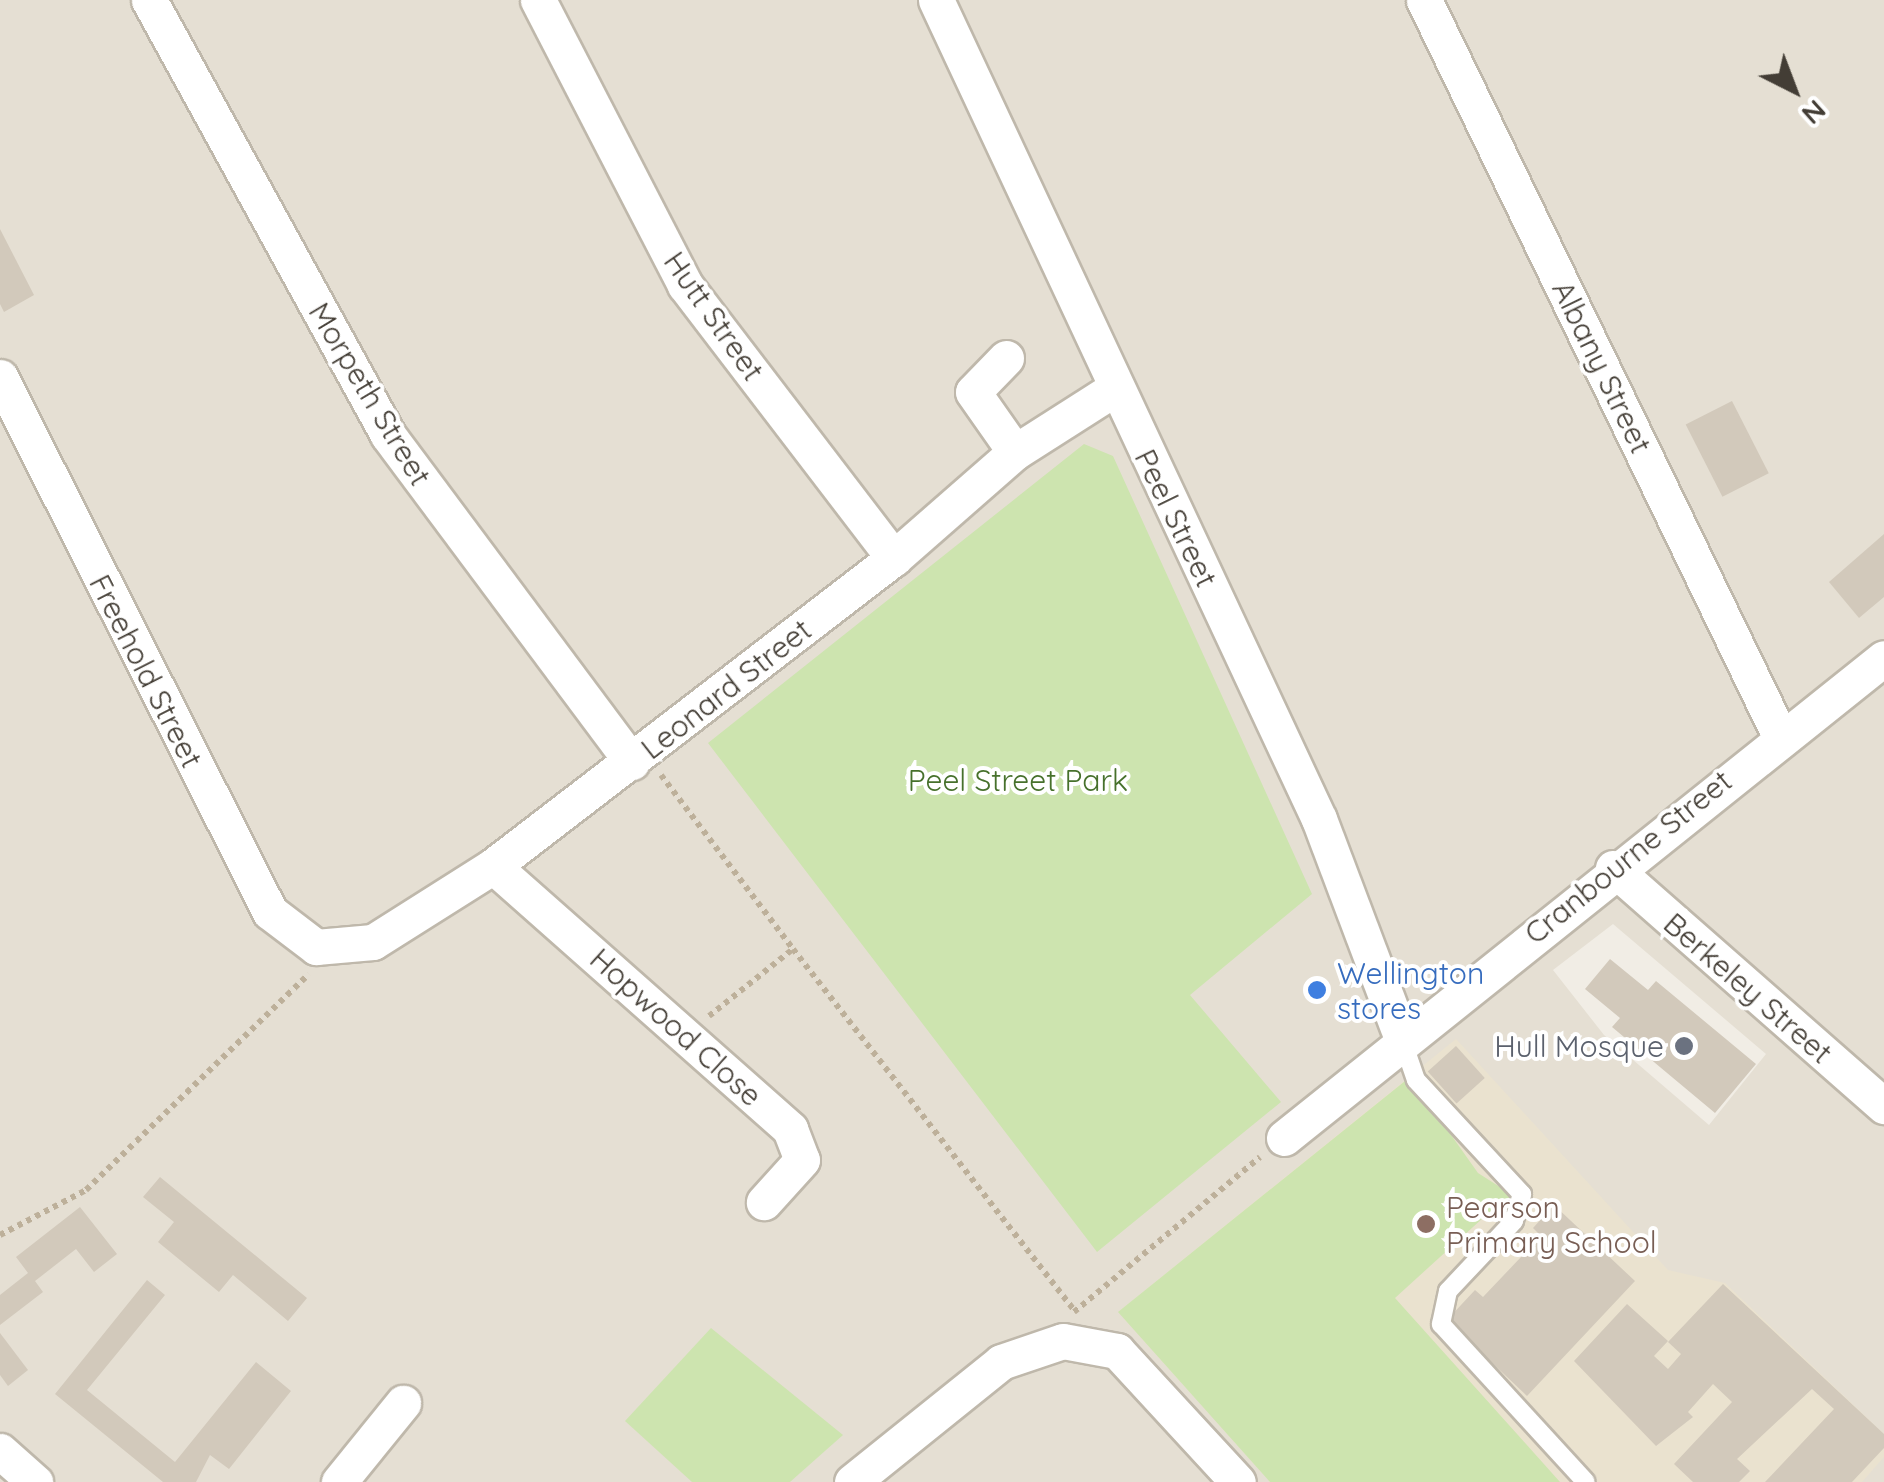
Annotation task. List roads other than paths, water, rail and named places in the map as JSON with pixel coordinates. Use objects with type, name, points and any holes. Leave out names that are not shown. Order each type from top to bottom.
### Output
[{"type":"street","name":"Morpeth Street","points":[[149,0],[388,435],[638,757]]},
{"type":"street","name":"Hutt Street","points":[[538,0],[684,285],[894,558]]},
{"type":"street","name":"Peel Street","points":[[936,0],[1056,240],[1114,390],[1319,819],[1403,1041]]},
{"type":"street","name":"Albany Street","points":[[1424,0],[1779,734]]},
{"type":"street","points":[[1006,358],[973,392],[1016,452]]},
{"type":"street","name":"Freehold Street","points":[[0,377],[270,912],[316,947]]},
{"type":"street","name":"Leonard Street","points":[[316,947],[373,942],[493,866],[894,558],[1016,452],[1114,390]]},
{"type":"street","name":"Cranbourne Street","points":[[1284,1138],[1779,734],[1884,658]]},
{"type":"street","name":"Hopwood Close","points":[[493,866],[790,1129],[802,1160],[764,1202]]},
{"type":"street","name":"Berkeley Street","points":[[1614,868],[1884,1106]]},
{"type":"street","points":[[852,1482],[1001,1362],[1069,1326],[1117,1351],[1238,1482]]},
{"type":"street","points":[[338,1482],[403,1403]]},
{"type":"street","points":[[0,1450],[34,1482]]},
{"type":"lane","points":[[1403,1041],[1416,1080],[1522,1194],[1514,1221],[1448,1292],[1441,1324],[1586,1482]]},
{"type":"place","name":"Wellington stores","points":[[1317,990]]},
{"type":"place","name":"Hull Mosque","points":[[1684,1046]]},
{"type":"place","name":"Pearson Primary School","points":[[1426,1224]]},
{"type":"park label","name":"Peel Street Park","points":[[1018,780]]}]
